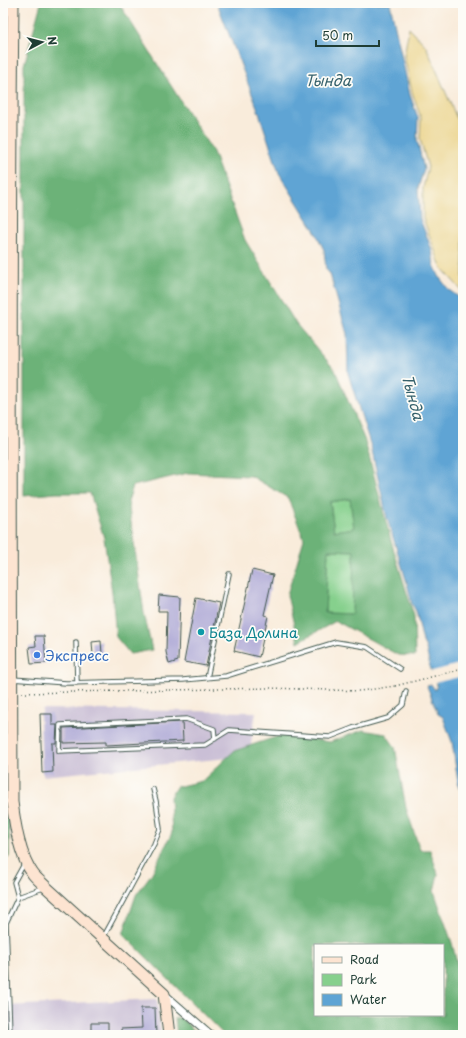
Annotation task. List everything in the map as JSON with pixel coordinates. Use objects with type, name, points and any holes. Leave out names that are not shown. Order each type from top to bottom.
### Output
[{"type":"street","points":[[13,3],[7,151],[7,368],[9,506],[7,596],[11,679],[7,802],[26,861],[33,874],[210,1035]]},
{"type":"street","points":[[164,994],[168,1035]]},
{"type":"lane","points":[[208,678],[230,574]]},
{"type":"lane","points":[[76,642],[77,683]]},
{"type":"lane","points":[[11,679],[77,683],[183,680],[226,676],[336,642],[367,647],[400,669]]},
{"type":"lane","points":[[215,739],[214,729],[186,719],[60,725],[60,751],[205,745],[215,739],[229,730],[330,737],[353,728],[388,718],[403,705],[406,691]]},
{"type":"lane","points":[[103,938],[151,850],[160,829],[153,789]]},
{"type":"lane","points":[[10,1035],[6,923],[18,897],[14,882],[26,861]]},
{"type":"lane","points":[[18,897],[46,887]]},
{"type":"lane","points":[[3,994],[9,993]]},
{"type":"path","points":[[11,693],[269,688],[360,691],[395,686],[463,669]]},
{"type":"shaded area","points":[[42,709],[256,712],[249,756],[43,776]]},
{"type":"shaded area","points":[[157,999],[161,1035],[3,1035],[3,1006]]},
{"type":"green space","points":[[41,3],[121,3],[120,5],[213,152],[245,240],[296,324],[335,370],[365,441],[391,541],[414,616],[415,656],[398,655],[336,621],[298,642],[287,595],[304,539],[288,498],[251,476],[188,473],[133,486],[128,501],[144,613],[152,650],[130,654],[116,637],[112,592],[104,538],[90,493],[56,493],[24,496],[24,65]],"holes":[[[350,499],[354,528],[334,531],[330,502]],[[328,550],[354,551],[352,614],[325,613]]]},
{"type":"green space","points":[[350,499],[354,528],[334,531],[330,502]]},
{"type":"green space","points":[[328,550],[355,551],[352,614],[325,613]]},
{"type":"green space","points":[[363,730],[386,734],[395,747],[406,808],[420,850],[430,850],[438,874],[434,891],[452,943],[463,987],[463,1018],[461,1035],[224,1035],[123,934],[136,895],[152,873],[172,833],[170,797],[176,787],[202,781],[234,751],[282,735],[330,742]]},
{"type":"green space","points":[[3,806],[9,806],[9,857],[3,862]]},
{"type":"green space","points":[[175,1018],[181,1018],[199,1035],[177,1035]]},
{"type":"sand","points":[[409,28],[426,46],[463,133],[463,292],[441,267],[423,218],[423,188],[428,167],[420,139],[421,118],[412,92],[404,56]]},
{"type":"water","name":"Тында","points":[[217,3],[390,3],[410,95],[418,118],[417,140],[424,169],[418,188],[420,219],[432,250],[434,265],[440,278],[449,290],[463,302],[463,794],[458,782],[452,742],[443,717],[438,714],[427,686],[431,684],[435,690],[437,685],[430,667],[416,611],[412,604],[387,518],[371,447],[348,373],[347,334],[330,274],[326,269],[324,250],[315,231],[279,173],[257,107]]},
{"type":"pier","points":[[463,663],[463,676],[434,683],[429,672]]},
{"type":"building","points":[[252,570],[273,575],[264,615],[268,616],[259,657],[234,651]]},
{"type":"building","points":[[159,595],[180,597],[178,661],[169,664],[166,652],[167,611],[158,611]]},
{"type":"building","name":"База Долина","points":[[196,598],[219,603],[206,666],[184,662]]},
{"type":"building","name":"Экспресс","points":[[35,636],[44,636],[46,663],[31,664],[29,647],[36,646]]},
{"type":"building","points":[[101,641],[102,654],[93,655],[92,642]]},
{"type":"building","points":[[40,714],[52,714],[52,725],[57,725],[56,743],[52,743],[53,772],[42,773]]},
{"type":"building","points":[[182,722],[183,741],[106,745],[106,742],[63,743],[63,728]]},
{"type":"building","points":[[141,1008],[155,1008],[156,1035],[121,1035],[121,1029],[142,1028]]},
{"type":"building","points":[[91,1023],[108,1023],[108,1035],[91,1035]]},
{"type":"place","name":"База Долина","points":[[201,632]]},
{"type":"place","name":"Экспресс","points":[[37,655]]}]
